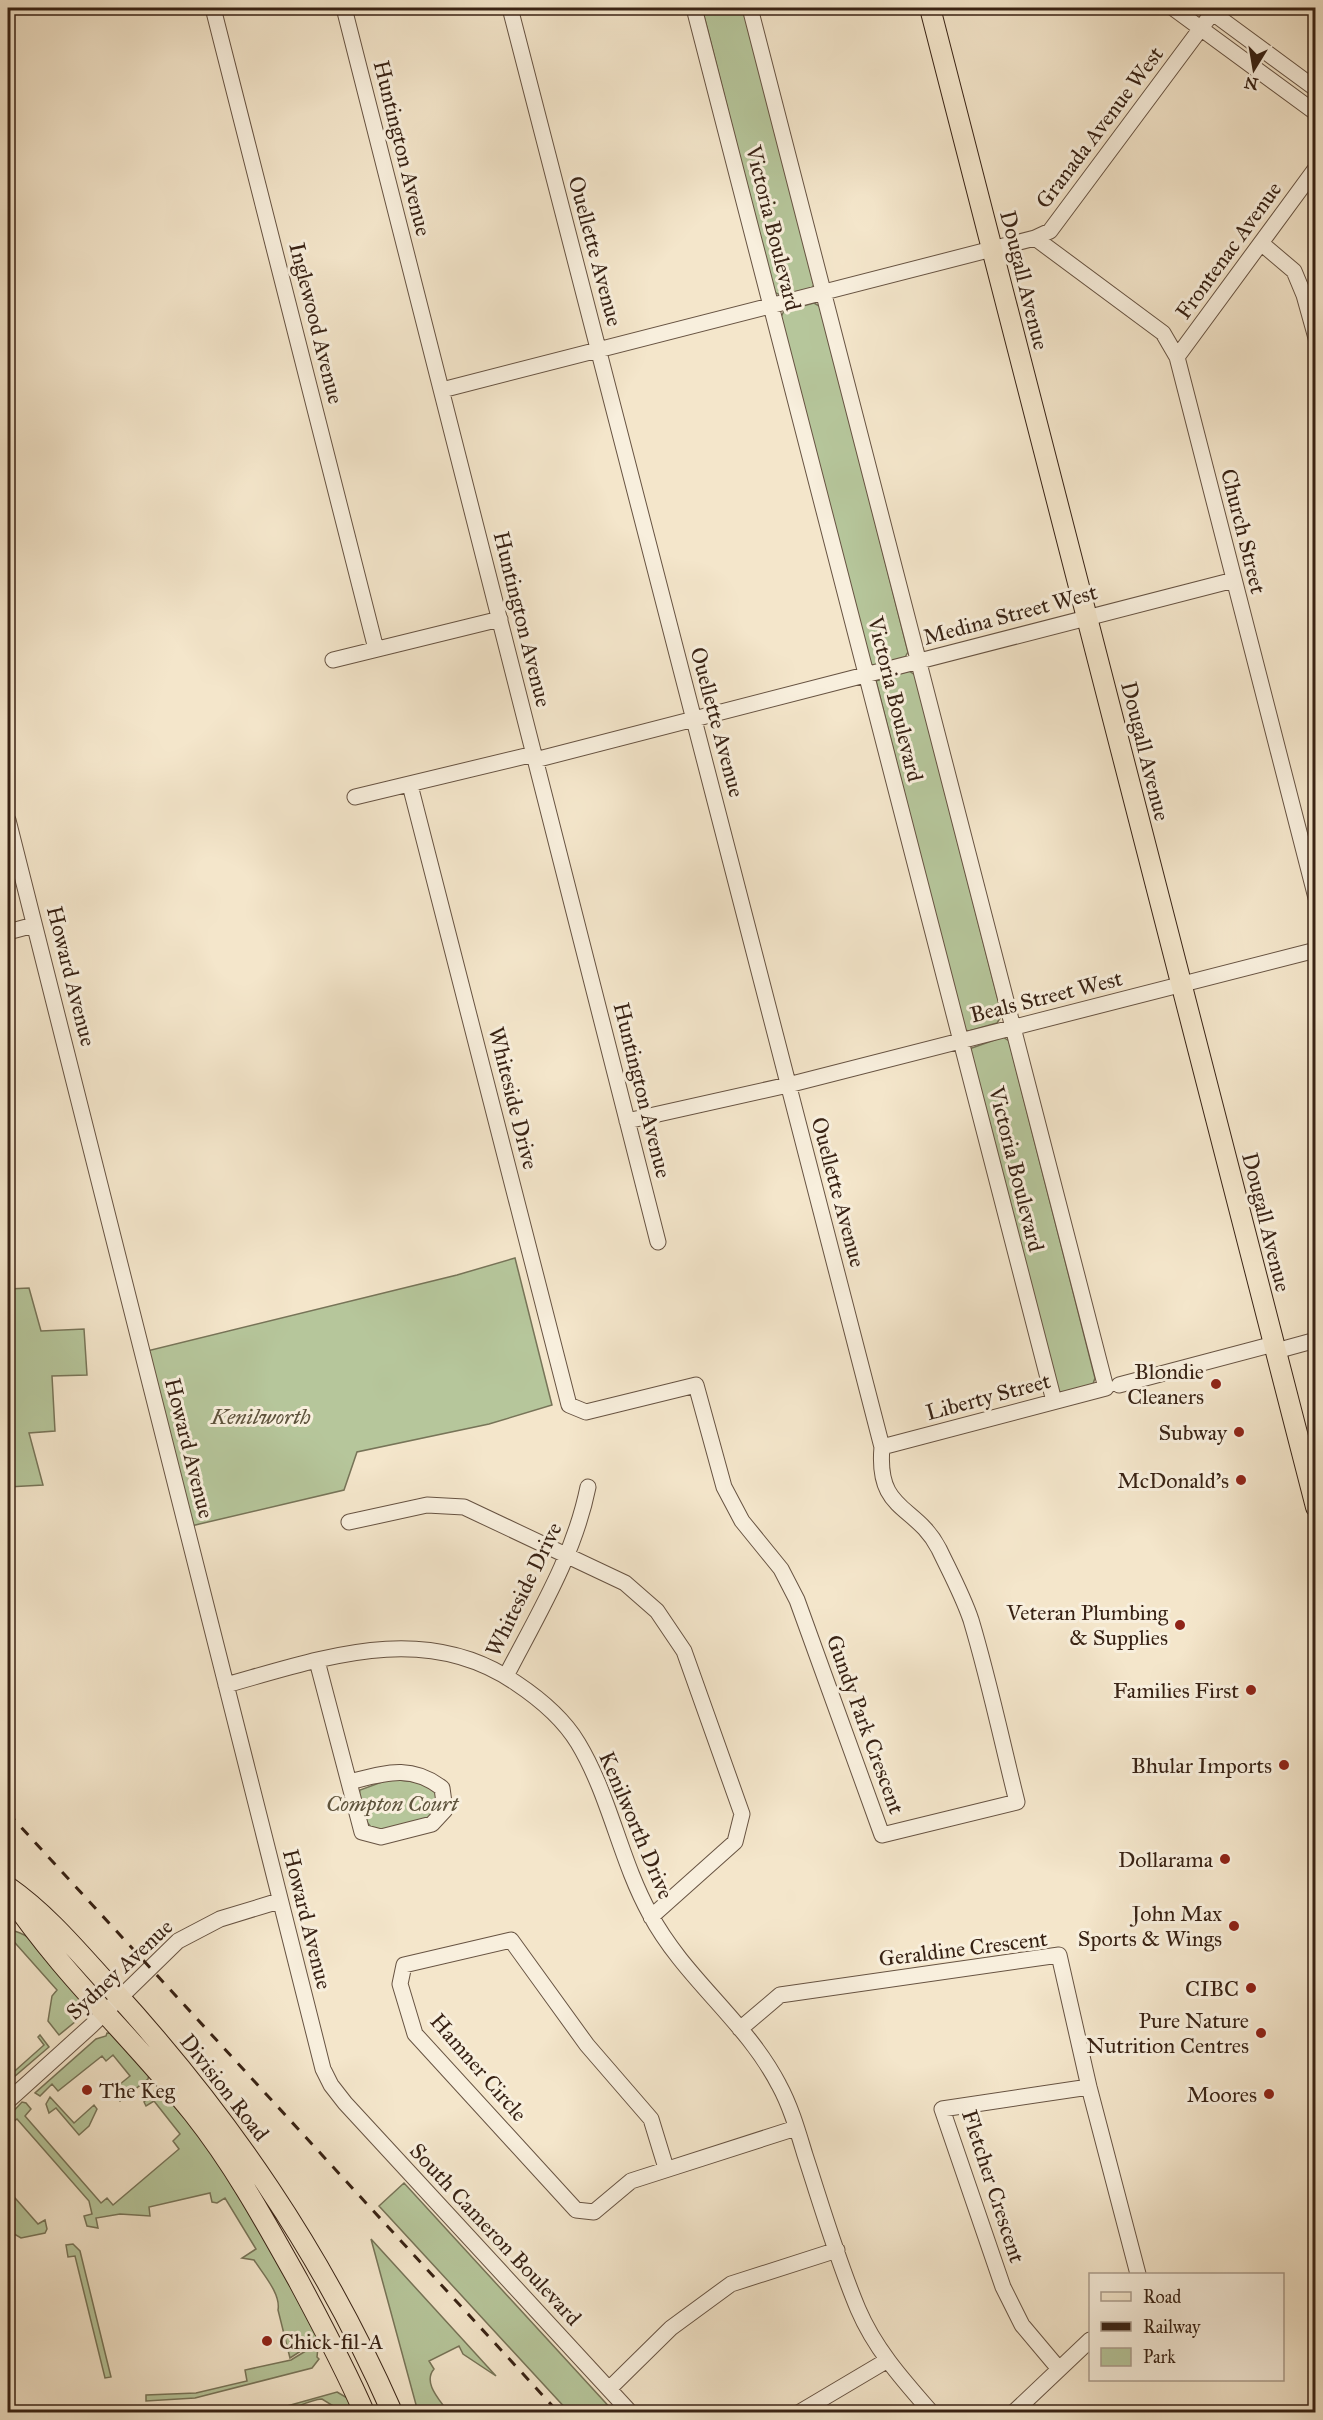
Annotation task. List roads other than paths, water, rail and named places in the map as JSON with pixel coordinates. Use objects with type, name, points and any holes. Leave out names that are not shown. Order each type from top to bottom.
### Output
[{"type":"main road","name":"Dougall Avenue","points":[[930,8],[1316,1507]]},
{"type":"main road","name":"Division Road","points":[[8,1887],[45,1917],[120,1998],[179,2067],[260,2170],[314,2258],[363,2349],[392,2412]]},
{"type":"main road","name":"Division Road","points":[[8,1892],[41,1940],[191,2110],[233,2167],[256,2203],[340,2360],[364,2412]]},
{"type":"street","name":"Inglewood Avenue","points":[[213,8],[376,649]]},
{"type":"street","name":"Huntington Avenue","points":[[344,8],[658,1242]]},
{"type":"street","name":"Ouellette Avenue","points":[[510,8],[882,1447]]},
{"type":"street","name":"Victoria Boulevard","points":[[694,8],[1054,1401]]},
{"type":"street","name":"Victoria Boulevard","points":[[750,8],[1013,1028],[1112,1386]]},
{"type":"street","points":[[1173,8],[1316,113]]},
{"type":"street","points":[[1211,9],[1316,89]]},
{"type":"street","name":"Granada Avenue West","points":[[442,390],[1035,238],[1050,231],[1200,28],[1211,9]]},
{"type":"street","name":"Frontenac Avenue","points":[[1177,357],[1316,168]]},
{"type":"street","name":"Church Street","points":[[1035,238],[1163,333],[1177,357],[1316,898]]},
{"type":"street","points":[[1261,243],[1294,271],[1304,295],[1316,338]]},
{"type":"street","name":"Medina Street West","points":[[355,797],[694,720],[1234,580]]},
{"type":"street","points":[[333,660],[500,619]]},
{"type":"street","name":"Whiteside Drive","points":[[410,785],[569,1405],[586,1412]]},
{"type":"street","name":"Howard Avenue","points":[[8,820],[318,2056],[331,2085]]},
{"type":"street","points":[[8,932],[34,926]]},
{"type":"street","name":"Beals Street West","points":[[627,1121],[788,1085],[1316,950]]},
{"type":"street","name":"Liberty Street","points":[[882,1447],[1112,1386],[1275,1347],[1316,1340]]},
{"type":"street","name":"Gundy Park Crescent","points":[[586,1412],[696,1385],[724,1487],[742,1521],[781,1569],[797,1600],[882,1835],[1017,1802],[970,1619],[935,1542],[894,1500],[886,1488],[880,1469],[882,1447]]},
{"type":"street","name":"Whiteside Drive","points":[[506,1676],[569,1555],[581,1522],[588,1487]]},
{"type":"street","points":[[349,1522],[427,1505],[464,1507],[625,1583],[657,1611],[684,1651],[742,1814],[735,1842],[651,1917]]},
{"type":"street","name":"Kenilworth Drive","points":[[226,1685],[358,1650],[395,1647],[447,1653],[477,1662],[506,1676],[543,1701],[577,1742],[597,1783],[628,1871],[651,1917],[686,1969],[758,2049],[780,2086],[858,2311],[886,2361],[932,2412]]},
{"type":"street","points":[[317,1661],[362,1832],[381,1837],[432,1824],[445,1810],[442,1788],[425,1775],[390,1772],[349,1782]]},
{"type":"street","name":"Sydney Avenue","points":[[8,2101],[186,1935],[220,1919],[279,1901]]},
{"type":"street","name":"Hamner Circle","points":[[666,2168],[651,2119],[587,2045],[511,1940],[404,1965],[400,1984],[415,2034],[576,2210],[594,2212],[631,2181],[796,2128]]},
{"type":"street","name":"Geraldine Crescent","points":[[740,2029],[780,1995],[1059,1955],[1089,2087],[1138,2273]]},
{"type":"street","name":"South Cameron Boulevard","points":[[331,2085],[630,2412]]},
{"type":"street","name":"Fletcher Crescent","points":[[1059,2369],[1022,2325],[1003,2287],[942,2109],[1089,2087]]},
{"type":"street","points":[[609,2389],[671,2328],[731,2284],[837,2250]]},
{"type":"street","points":[[1014,2412],[1089,2341]]},
{"type":"street","points":[[800,2412],[886,2361]]},
{"type":"railway","points":[[8,1813],[558,2412]]},
{"type":"place","name":"Blondie Cleaners","points":[[1216,1384]]},
{"type":"place","name":"Subway","points":[[1239,1432]]},
{"type":"place","name":"McDonald's","points":[[1241,1480]]},
{"type":"place","name":"Veteran Plumbing & Supplies","points":[[1180,1625]]},
{"type":"place","name":"Families First","points":[[1251,1690]]},
{"type":"place","name":"Bhular Imports","points":[[1284,1765]]},
{"type":"place","name":"Dollarama","points":[[1225,1859]]},
{"type":"place","name":"John Max Sports & Wings","points":[[1234,1926]]},
{"type":"place","name":"CIBC","points":[[1251,1988]]},
{"type":"place","name":"Pure Nature Nutrition Centres","points":[[1261,2033]]},
{"type":"place","name":"The Keg","points":[[87,2090]]},
{"type":"place","name":"Moores","points":[[1269,2094]]},
{"type":"place","name":"Chick-fil-A","points":[[267,2341]]},
{"type":"park label","name":"Kenilworth","points":[[261,1416]]},
{"type":"park label","name":"Compton Court","points":[[392,1803]]}]
